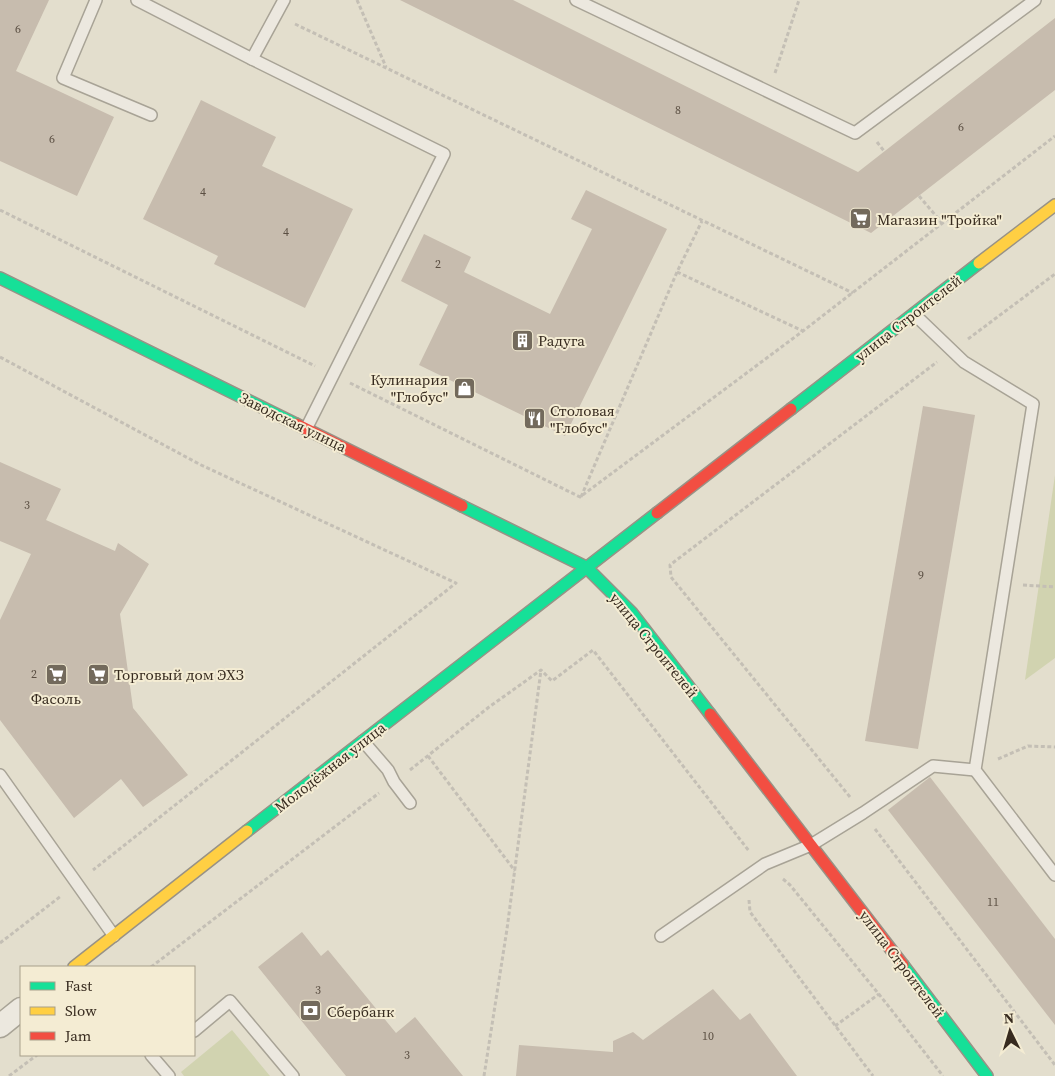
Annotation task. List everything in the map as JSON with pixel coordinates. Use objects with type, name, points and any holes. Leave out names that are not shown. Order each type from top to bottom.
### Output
[{"type":"street","name":"улица Строителей","points":[[987,1076],[632,613],[586,567],[1055,205]]},
{"type":"street","name":"Заводская улица","points":[[0,278],[586,567]]},
{"type":"street","name":"Молодёжная улица","points":[[77,966],[586,567]]},
{"type":"street","points":[[0,1026],[20,1011]]},
{"type":"lane","points":[[96,0],[63,78],[151,115]]},
{"type":"lane","points":[[137,0],[444,154],[306,429]]},
{"type":"lane","points":[[252,59],[284,0]]},
{"type":"lane","points":[[576,0],[855,133],[1035,0]]},
{"type":"lane","points":[[914,314],[964,362],[1033,404],[975,770],[1055,875]]},
{"type":"lane","points":[[363,741],[388,770],[394,782],[410,803]]},
{"type":"lane","points":[[661,936],[766,864],[811,845],[933,766],[975,770]]},
{"type":"lane","points":[[0,775],[114,936]]},
{"type":"lane","points":[[195,1030],[230,1001],[293,1076]]},
{"type":"lane","points":[[158,1057],[169,1076]]},
{"type":"path","points":[[357,0],[386,68]]},
{"type":"path","points":[[769,92],[799,0]]},
{"type":"path","points":[[276,14],[853,293]]},
{"type":"path","points":[[580,497],[803,331],[1055,136]]},
{"type":"path","points":[[919,196],[942,223]]},
{"type":"path","points":[[0,210],[580,497]]},
{"type":"path","points":[[580,497],[677,272],[702,221]]},
{"type":"path","points":[[677,272],[803,331]]},
{"type":"path","points":[[670,565],[1055,274]]},
{"type":"path","points":[[0,358],[201,465],[456,582],[0,943]]},
{"type":"path","points":[[1004,584],[1055,587]]},
{"type":"path","points":[[541,670],[552,681],[593,650]]},
{"type":"path","points":[[152,966],[428,756],[489,707],[541,670]]},
{"type":"path","points":[[484,1076],[507,929],[541,670]]},
{"type":"path","points":[[975,770],[1028,746],[1055,747]]},
{"type":"path","points":[[428,756],[515,871]]},
{"type":"path","points":[[749,850],[750,912],[873,1076]]},
{"type":"path","points":[[835,1026],[879,994]]},
{"type":"path","points":[[9,1076],[36,1056]]},
{"type":"green space","points":[[1055,475],[1055,658],[1025,680]]},
{"type":"green space","points":[[232,1030],[270,1076],[184,1076],[181,1072]]},
{"type":"building","points":[[0,0],[49,0],[16,71],[114,117],[77,196],[0,161]]},
{"type":"building","points":[[400,0],[513,0],[858,172],[1055,18],[1055,90],[871,233]]},
{"type":"building","points":[[201,100],[276,137],[262,166],[353,209],[305,308],[214,264],[218,256],[143,219]]},
{"type":"building","name":"Радуга","points":[[586,190],[667,229],[565,436],[419,365],[448,305],[401,281],[424,234],[471,257],[464,272],[550,314],[592,229],[571,219]]},
{"type":"building","points":[[923,406],[975,415],[918,749],[865,741]]},
{"type":"building","points":[[0,462],[61,489],[46,520],[115,551],[118,543],[149,564],[120,614],[133,708],[188,775],[143,807],[121,779],[74,818],[0,720],[0,620],[31,554],[0,541]]},
{"type":"building","points":[[930,777],[1055,939],[1055,1025],[888,810]]},
{"type":"building","points":[[302,932],[321,956],[328,950],[396,1033],[415,1017],[463,1076],[346,1076],[258,967]]},
{"type":"building","points":[[713,989],[740,1020],[750,1013],[797,1076],[516,1076],[519,1045],[613,1052],[613,1041],[633,1032],[643,1040]]},
{"type":"traffic: fast","points":[[791,409],[979,263]]},
{"type":"traffic: fast","points":[[0,278],[296,424]]},
{"type":"traffic: fast","points":[[462,506],[586,567],[632,613],[710,714]]},
{"type":"traffic: fast","points":[[247,831],[657,513]]},
{"type":"traffic: fast","points":[[903,965],[987,1076]]},
{"type":"traffic: slow","points":[[979,263],[1055,205]]},
{"type":"traffic: slow","points":[[75,966],[247,831]]},
{"type":"traffic: jam","points":[[657,513],[791,409]]},
{"type":"traffic: jam","points":[[296,424],[462,506]]},
{"type":"traffic: jam","points":[[710,714],[903,965]]},
{"type":"place","name":"Магазин \"Тройка\"","points":[[861,219]]},
{"type":"place","name":"Радуга","points":[[522,340]]},
{"type":"place","name":"Кулинария \"Глобус\"","points":[[464,388]]},
{"type":"place","name":"Столовая \"Глобус\"","points":[[534,419]]},
{"type":"place","name":"Торговый дом ЭХЗ","points":[[98,674]]},
{"type":"place","name":"Фасоль","points":[[56,675]]},
{"type":"place","name":"Сбербанк","points":[[311,1011]]}]
